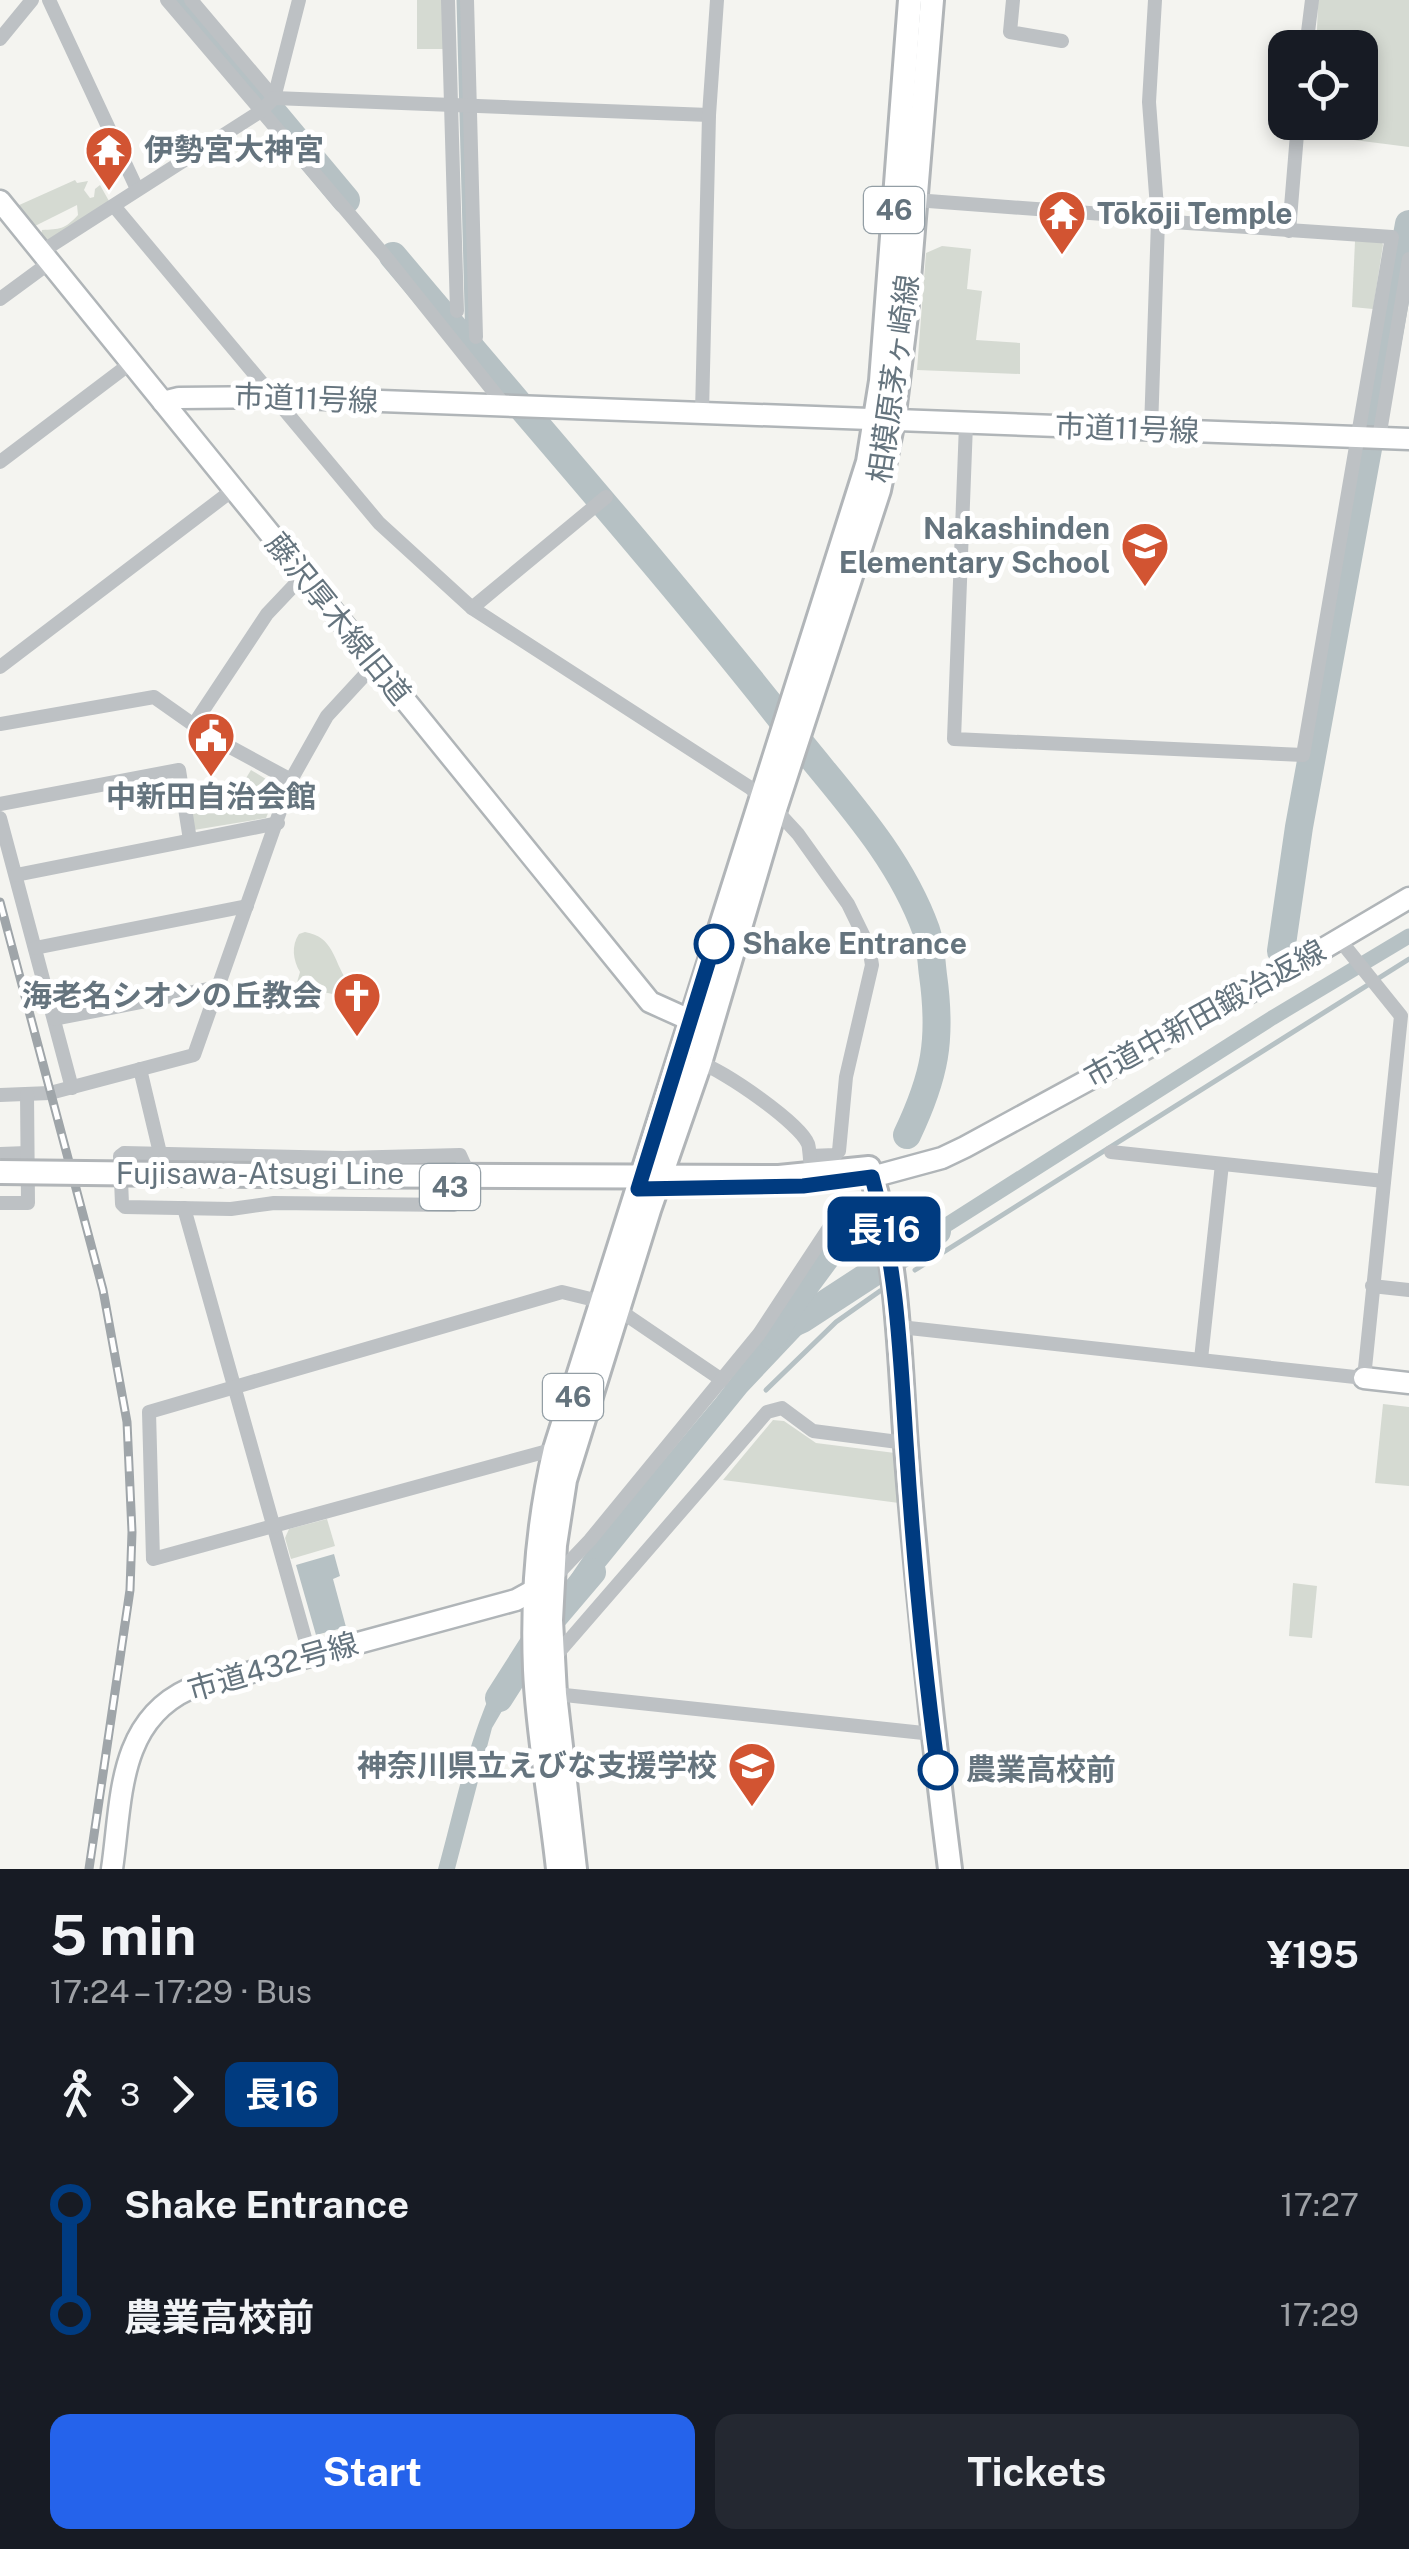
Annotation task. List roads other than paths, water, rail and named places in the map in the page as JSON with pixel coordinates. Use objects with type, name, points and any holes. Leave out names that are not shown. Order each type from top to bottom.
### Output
[{"type":"main road","name":"相模原茅ヶ崎線","points":[[768,803],[879,490],[910,0]]},
{"type":"main road","name":"相模原茅ヶ崎線","points":[[885,421],[916,200],[932,0]]},
{"type":"main road","name":"46","points":[[543,1594],[566,1480],[690,1020],[768,803]]},
{"type":"main road","name":"46","points":[[649,1183],[700,1063],[768,803]]},
{"type":"main road","name":"Fujisawa-Atsugi Line","points":[[649,1183],[810,1166],[871,1172]]},
{"type":"main road","name":"Fujisawa-Atsugi Line","points":[[0,1172],[263,1180]]},
{"type":"main road","name":"Fujisawa-Atsugi Line","points":[[0,1184],[263,1180],[803,1186],[871,1172]]},
{"type":"main road","points":[[871,1172],[900,1327],[906,1443],[933,1734],[950,1869]]},
{"type":"main road","name":"46","points":[[558,1869],[546,1670],[543,1500],[555,1448],[611,1306]]},
{"type":"main road","name":"46","points":[[546,1670],[575,1869]]},
{"type":"street","points":[[0,39],[32,0]]},
{"type":"street","points":[[49,0],[137,189]]},
{"type":"street","points":[[167,0],[267,104]]},
{"type":"street","points":[[191,0],[385,256],[515,406]]},
{"type":"street","points":[[267,104],[298,0]]},
{"type":"street","points":[[448,0],[460,104],[476,336]]},
{"type":"street","points":[[457,311],[460,104],[467,0]]},
{"type":"street","points":[[702,413],[709,115],[717,0]]},
{"type":"street","points":[[1012,0],[1010,32],[1062,42]]},
{"type":"street","points":[[1152,429],[1158,220],[1149,102],[1154,0]]},
{"type":"street","points":[[1308,30],[1312,0]]},
{"type":"street","points":[[0,299],[45,257],[137,189],[267,104],[460,104],[709,115]]},
{"type":"street","points":[[1288,231],[1296,140]]},
{"type":"street","points":[[916,200],[1392,237],[1376,337],[1368,437]]},
{"type":"street","name":"藤沢厚木線旧道","points":[[0,201],[650,1002],[690,1020]]},
{"type":"street","points":[[114,206],[379,523],[472,608],[768,803],[798,834],[848,904],[869,946],[872,965],[846,1077],[835,1155],[810,1166],[808,1142],[796,1129],[727,1074],[700,1063]]},
{"type":"street","points":[[966,424],[954,739],[1303,755],[1409,258]]},
{"type":"street","points":[[0,462],[131,363]]},
{"type":"street","name":"市道11号線","points":[[163,402],[179,398],[272,396],[1409,439]]},
{"type":"street","points":[[0,667],[234,490]]},
{"type":"street","points":[[472,608],[601,501]]},
{"type":"street","points":[[194,724],[267,614],[303,576]]},
{"type":"street","points":[[0,1095],[72,1088],[194,1055],[292,780],[328,716],[374,665]]},
{"type":"street","points":[[0,724],[154,697],[292,780]]},
{"type":"street","points":[[0,804],[179,770],[190,840]]},
{"type":"street","points":[[0,818],[72,1088]]},
{"type":"street","points":[[16,875],[278,822]]},
{"type":"street","name":"市道中新田鍛冶返線","points":[[871,1172],[942,1158],[1345,948],[1409,898]]},
{"type":"street","points":[[36,948],[247,906]]},
{"type":"street","points":[[1345,948],[1401,1016],[1364,1378]]},
{"type":"street","points":[[54,1019],[218,986]]},
{"type":"street","points":[[140,1069],[160,1152]]},
{"type":"street","points":[[0,1203],[28,1203],[27,1094]]},
{"type":"street","points":[[124,1152],[160,1152],[344,1158],[460,1155],[472,1181],[462,1202],[453,1205],[274,1202],[231,1208],[184,1208],[122,1204],[120,1156],[124,1152]]},
{"type":"street","points":[[1111,1152],[1384,1181]]},
{"type":"street","points":[[0,1154],[26,1153]]},
{"type":"street","points":[[1202,1359],[1222,1164]]},
{"type":"street","points":[[184,1208],[310,1656]]},
{"type":"street","points":[[543,1594],[722,1380],[801,1274],[840,1210]]},
{"type":"street","points":[[1372,1286],[1409,1290]]},
{"type":"street","points":[[555,1448],[152,1559],[148,1412],[562,1292],[611,1306],[722,1380]]},
{"type":"street","points":[[900,1327],[1409,1383]]},
{"type":"street","points":[[546,1670],[767,1412],[782,1408],[814,1431],[906,1443]]},
{"type":"street","name":"市道432号線","points":[[112,1869],[128,1761],[148,1717],[173,1696],[543,1594]]},
{"type":"street","points":[[546,1670],[933,1734]]},
{"type":"waterway","points":[[179,0],[346,200]]},
{"type":"waterway","points":[[459,0],[468,346]]},
{"type":"waterway","points":[[1281,951],[1299,827],[1409,224]]},
{"type":"waterway","points":[[393,256],[690,606],[864,822],[899,874],[928,935],[937,1019],[930,1076],[907,1135]]},
{"type":"waterway","points":[[937,1231],[1272,1018],[1409,936]]},
{"type":"waterway","points":[[915,1270],[1409,959]]},
{"type":"waterway","points":[[773,1336],[790,1306],[855,1218]]},
{"type":"waterway","points":[[778,1330],[802,1319],[937,1231]]},
{"type":"waterway","points":[[766,1390],[836,1322],[880,1291]]},
{"type":"waterway","points":[[499,1698],[541,1632],[592,1572]]},
{"type":"railway","points":[[0,902],[103,1290],[127,1422],[132,1532],[130,1590],[89,1869]]},
{"type":"place","name":"伊勢宮大神宮","points":[[109,192]]},
{"type":"place","name":"Tōkōji Temple","points":[[1062,256]]},
{"type":"place","name":"Nakashinden Elementary School","points":[[1145,588]]},
{"type":"place","name":"中新田自治会館","points":[[211,778]]},
{"type":"place","name":"Shake Entrance","points":[[714,944]]},
{"type":"place","name":"海老名シオンの丘教会","points":[[357,1038]]},
{"type":"place","name":"農業高校前","points":[[938,1770]]},
{"type":"place","name":"神奈川県立えびな支援学校","points":[[752,1808]]}]
